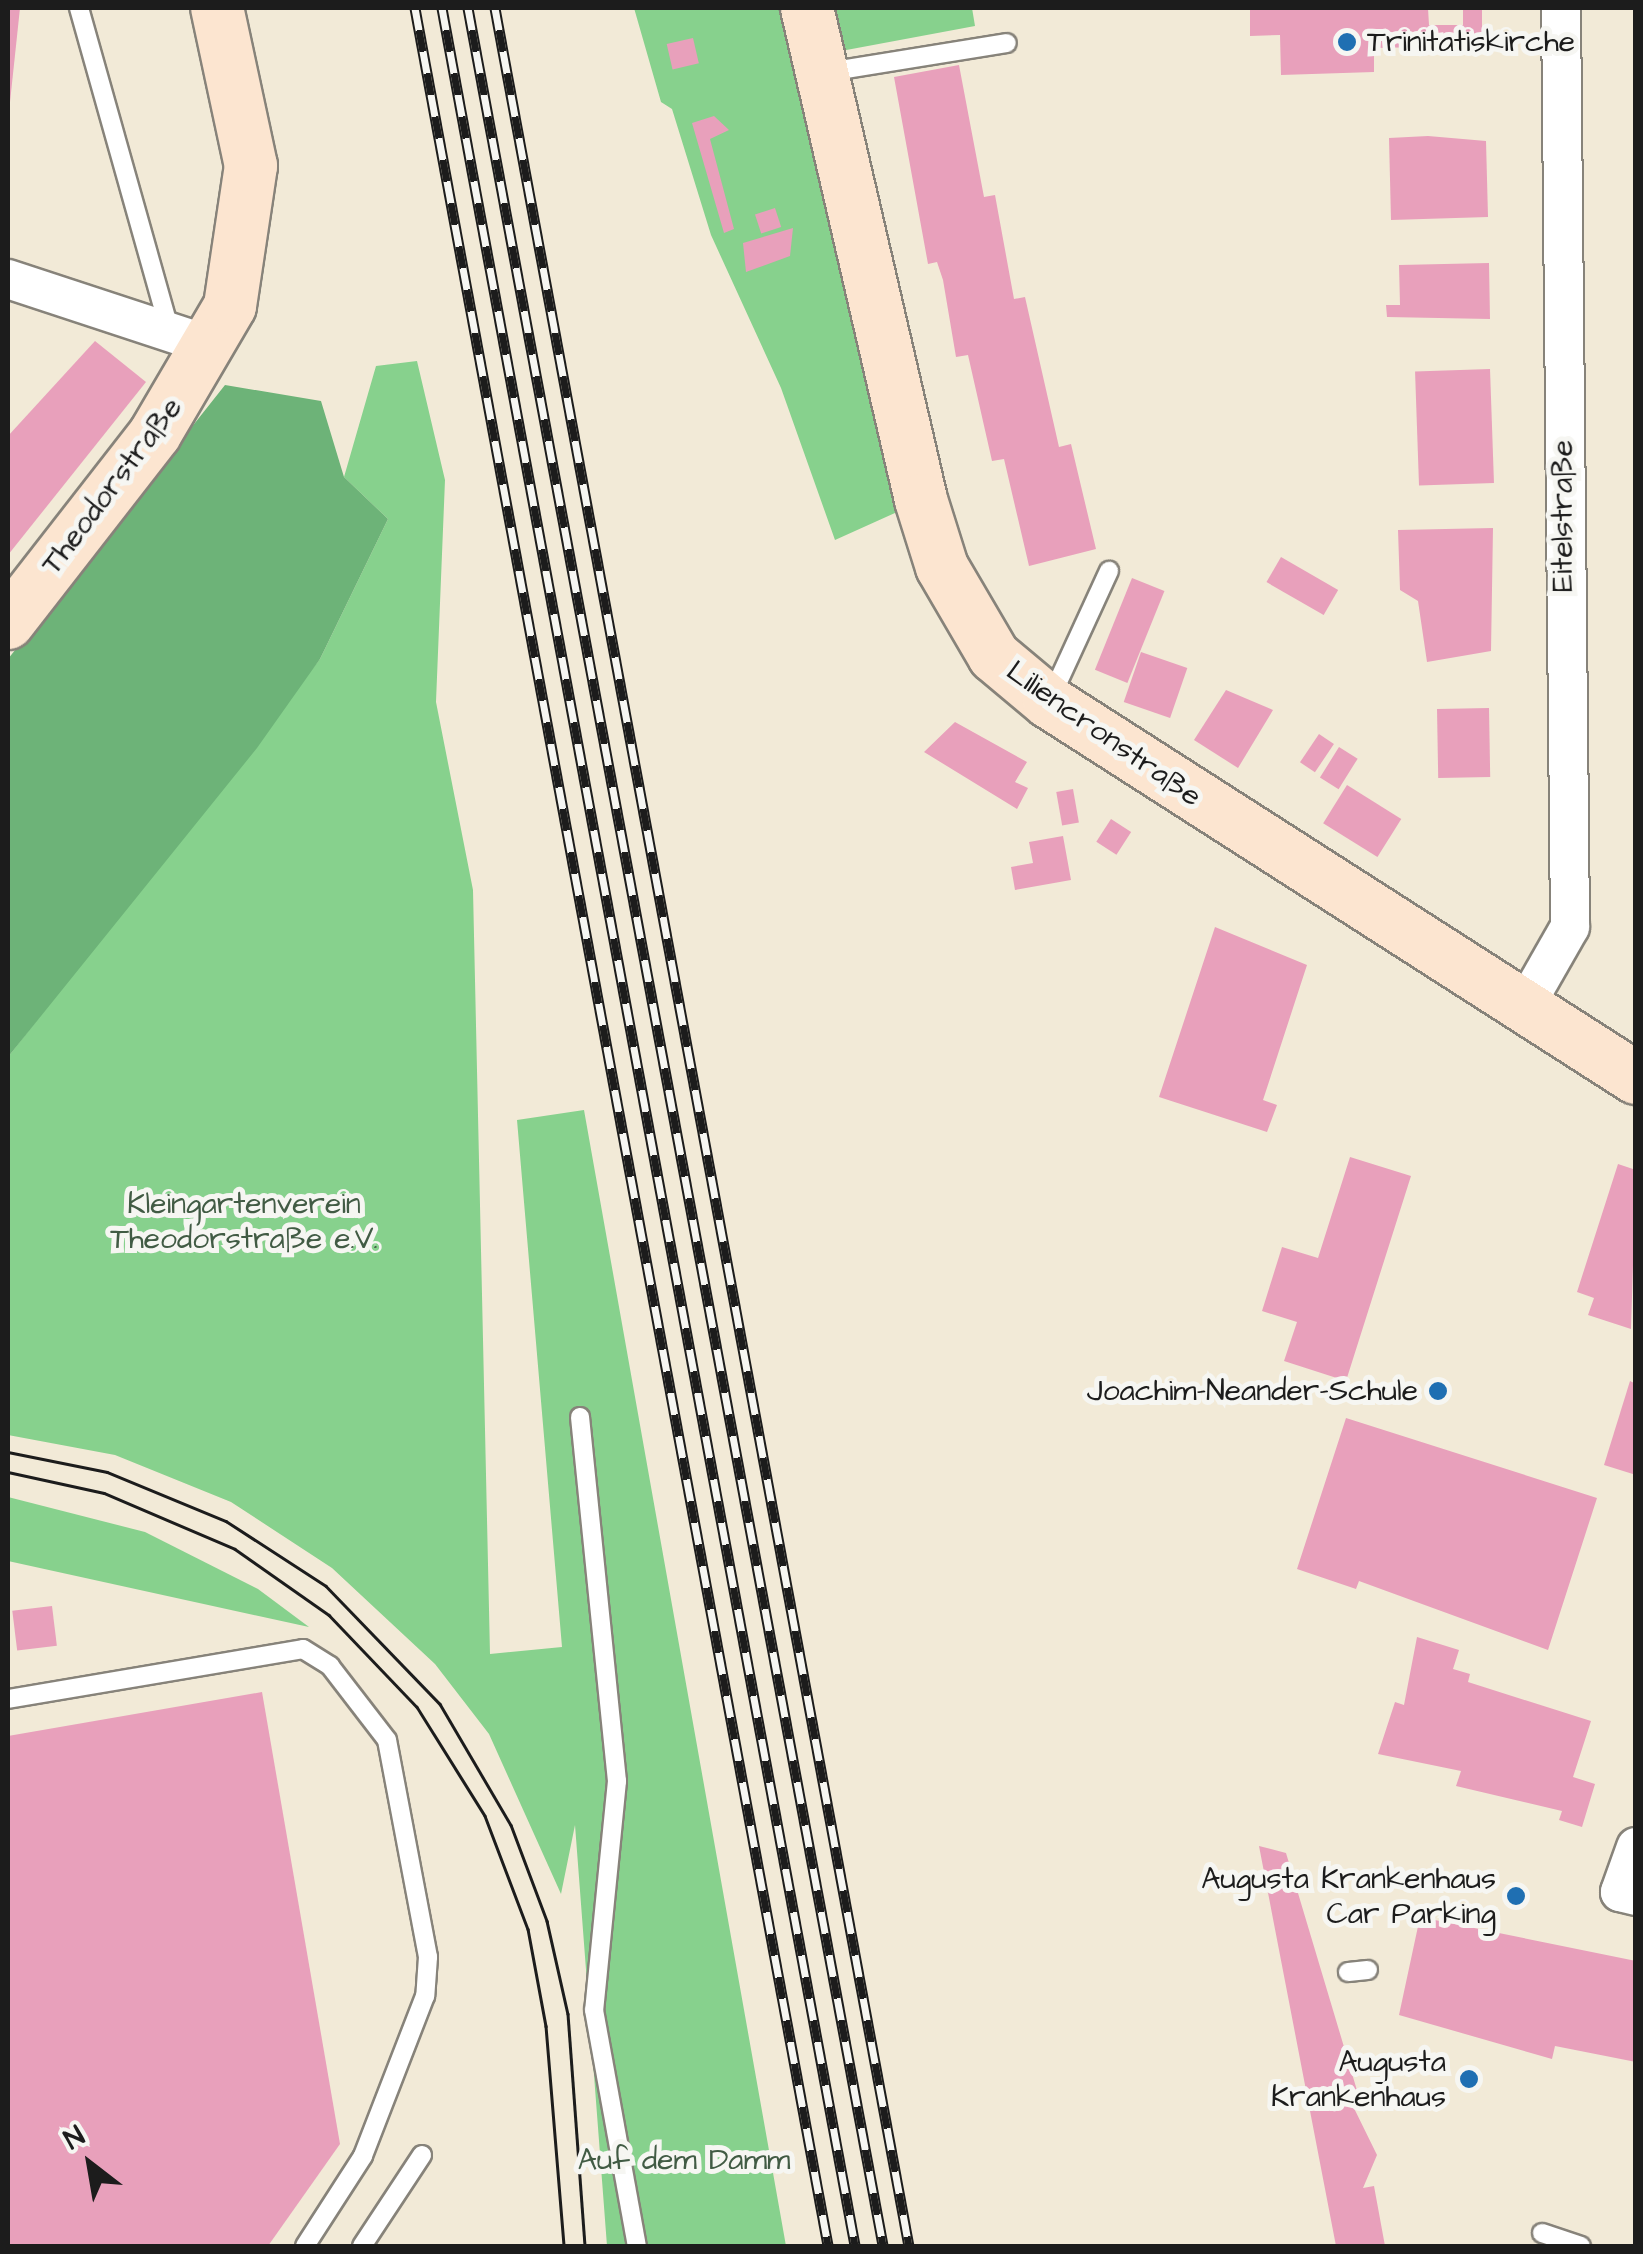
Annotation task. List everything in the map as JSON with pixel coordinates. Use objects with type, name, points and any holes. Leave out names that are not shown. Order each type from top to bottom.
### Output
[{"type":"main road","points":[[191,339],[240,274],[251,199],[242,98],[217,8]]},
{"type":"main road","name":"Liliencronstraße","points":[[806,8],[942,567],[994,656],[1048,702],[1522,1011],[1636,1078]]},
{"type":"main road","name":"Theodorstraße","points":[[8,623],[191,339]]},
{"type":"street","name":"Eitelstraße","points":[[1522,1011],[1570,928],[1560,8]]},
{"type":"street","points":[[8,279],[191,339]]},
{"type":"street","points":[[1628,1894],[1636,1847]]},
{"type":"lane","points":[[79,8],[191,339]]},
{"type":"lane","points":[[823,72],[1008,42]]},
{"type":"lane","points":[[1048,702],[1109,571]]},
{"type":"lane","points":[[580,1418],[598,1523],[617,1781],[594,2010],[637,2246]]},
{"type":"lane","points":[[8,1699],[303,1649],[330,1666],[387,1740],[428,1956],[425,1996],[363,2156],[304,2246]]},
{"type":"lane","points":[[1348,1972],[1368,1970]]},
{"type":"lane","points":[[362,2246],[422,2155]]},
{"type":"lane","points":[[1542,2233],[1580,2246]]},
{"type":"green space","points":[[634,8],[783,8],[906,508],[835,540],[781,388],[711,235],[672,109],[661,102]]},
{"type":"green space","points":[[831,8],[972,8],[975,26],[841,51]]},
{"type":"green space","name":"Kleingartenverein Theodorstraße e.V.","points":[[417,361],[445,480],[436,702],[473,890],[490,1654],[562,1647],[517,1120],[584,1110],[786,2246],[607,2246],[575,1825],[561,1894],[489,1734],[435,1664],[332,1568],[231,1502],[115,1455],[8,1435],[8,1057],[320,659],[388,519],[344,477],[376,366]]},
{"type":"green space","points":[[225,385],[321,401],[344,477],[388,519],[320,659],[257,748],[8,1057],[8,659]]},
{"type":"green space","points":[[8,1497],[145,1532],[258,1589],[309,1627],[8,1561]]},
{"type":"building","points":[[8,8],[20,8],[10,102],[8,102]]},
{"type":"building","name":"Trinitatiskirche","points":[[1250,8],[1428,8],[1429,25],[1463,25],[1463,8],[1482,8],[1482,46],[1374,48],[1374,72],[1281,75],[1280,35],[1250,36]]},
{"type":"building","points":[[693,38],[699,63],[673,69],[667,44]]},
{"type":"building","points":[[959,65],[984,197],[995,195],[1014,299],[1025,297],[1059,447],[1071,444],[1096,549],[1029,566],[1004,459],[992,461],[968,355],[956,357],[943,280],[937,262],[928,264],[894,77]]},
{"type":"building","points":[[714,116],[729,130],[710,139],[734,229],[724,233],[692,123]]},
{"type":"building","points":[[1428,136],[1486,141],[1488,217],[1391,220],[1389,138]]},
{"type":"building","points":[[775,208],[781,227],[761,234],[755,214]]},
{"type":"building","points":[[793,228],[790,256],[746,272],[743,243]]},
{"type":"building","points":[[1489,263],[1490,319],[1387,317],[1386,305],[1400,305],[1399,265]]},
{"type":"building","points":[[95,341],[146,382],[8,555],[8,436]]},
{"type":"building","points":[[1490,369],[1494,483],[1419,486],[1415,372]]},
{"type":"building","points":[[1493,528],[1491,651],[1427,662],[1418,601],[1400,590],[1398,530]]},
{"type":"building","points":[[1281,557],[1338,590],[1324,615],[1266,582]]},
{"type":"building","points":[[1132,578],[1164,591],[1127,683],[1095,670]]},
{"type":"building","points":[[1141,652],[1187,668],[1170,718],[1124,702]]},
{"type":"building","points":[[1226,690],[1273,710],[1238,768],[1194,740]]},
{"type":"building","points":[[1489,708],[1490,777],[1438,778],[1437,709]]},
{"type":"building","points":[[955,722],[1027,762],[1015,782],[1028,788],[1017,809],[924,752]]},
{"type":"building","points":[[1319,734],[1334,744],[1315,772],[1300,762]]},
{"type":"building","points":[[1339,747],[1358,759],[1339,789],[1320,778]]},
{"type":"building","points":[[1347,785],[1401,819],[1377,857],[1323,823]]},
{"type":"building","points":[[1073,789],[1079,822],[1062,825],[1056,792]]},
{"type":"building","points":[[1111,819],[1131,832],[1116,855],[1096,842]]},
{"type":"building","points":[[1063,836],[1071,880],[1015,890],[1011,867],[1033,863],[1029,842]]},
{"type":"building","points":[[1215,927],[1307,965],[1263,1100],[1277,1105],[1267,1132],[1159,1097]]},
{"type":"building","points":[[1350,1157],[1411,1176],[1346,1381],[1284,1361],[1297,1322],[1262,1311],[1282,1247],[1318,1258]]},
{"type":"building","points":[[1618,1164],[1636,1170],[1631,1329],[1588,1315],[1594,1298],[1577,1292]]},
{"type":"building","points":[[1630,1381],[1636,1384],[1636,1475],[1604,1465]]},
{"type":"building","points":[[1346,1418],[1597,1498],[1548,1650],[1359,1581],[1356,1589],[1297,1569]]},
{"type":"building","points":[[52,1606],[57,1646],[17,1651],[12,1611]]},
{"type":"building","points":[[1417,1637],[1459,1650],[1453,1669],[1470,1674],[1468,1682],[1591,1721],[1573,1777],[1595,1784],[1582,1827],[1559,1820],[1562,1811],[1456,1786],[1461,1771],[1378,1754],[1395,1702],[1404,1705]]},
{"type":"building","points":[[262,1692],[340,2144],[268,2246],[8,2246],[8,1736]]},
{"type":"building","points":[[1259,1846],[1286,1853],[1359,2097],[1350,2100],[1377,2155],[1363,2188],[1374,2186],[1385,2246],[1336,2246]]},
{"type":"building","points":[[1420,1917],[1636,1961],[1636,2062],[1555,2046],[1552,2059],[1399,2015]]},
{"type":"tram line","points":[[8,1452],[107,1472],[226,1521],[326,1586],[440,1704],[511,1825],[547,1921],[568,2014],[585,2246]]},
{"type":"tram line","points":[[8,1472],[104,1493],[235,1549],[329,1615],[417,1707],[485,1816],[528,1929],[546,2026],[564,2246]]},
{"type":"railway","points":[[415,8],[828,2246]]},
{"type":"railway","points":[[442,8],[855,2246]]},
{"type":"railway","points":[[468,8],[883,2246]]},
{"type":"railway","points":[[495,8],[909,2246]]},
{"type":"place","name":"Trinitatiskirche","points":[[1347,42]]},
{"type":"place","name":"Joachim-Neander-Schule","points":[[1438,1391]]},
{"type":"place","name":"Augusta Krankenhaus Car Parking","points":[[1516,1896]]},
{"type":"place","name":"Augusta Krankenhaus","points":[[1469,2079]]},
{"type":"park label","name":"Auf dem Damm","points":[[684,2160]]}]
